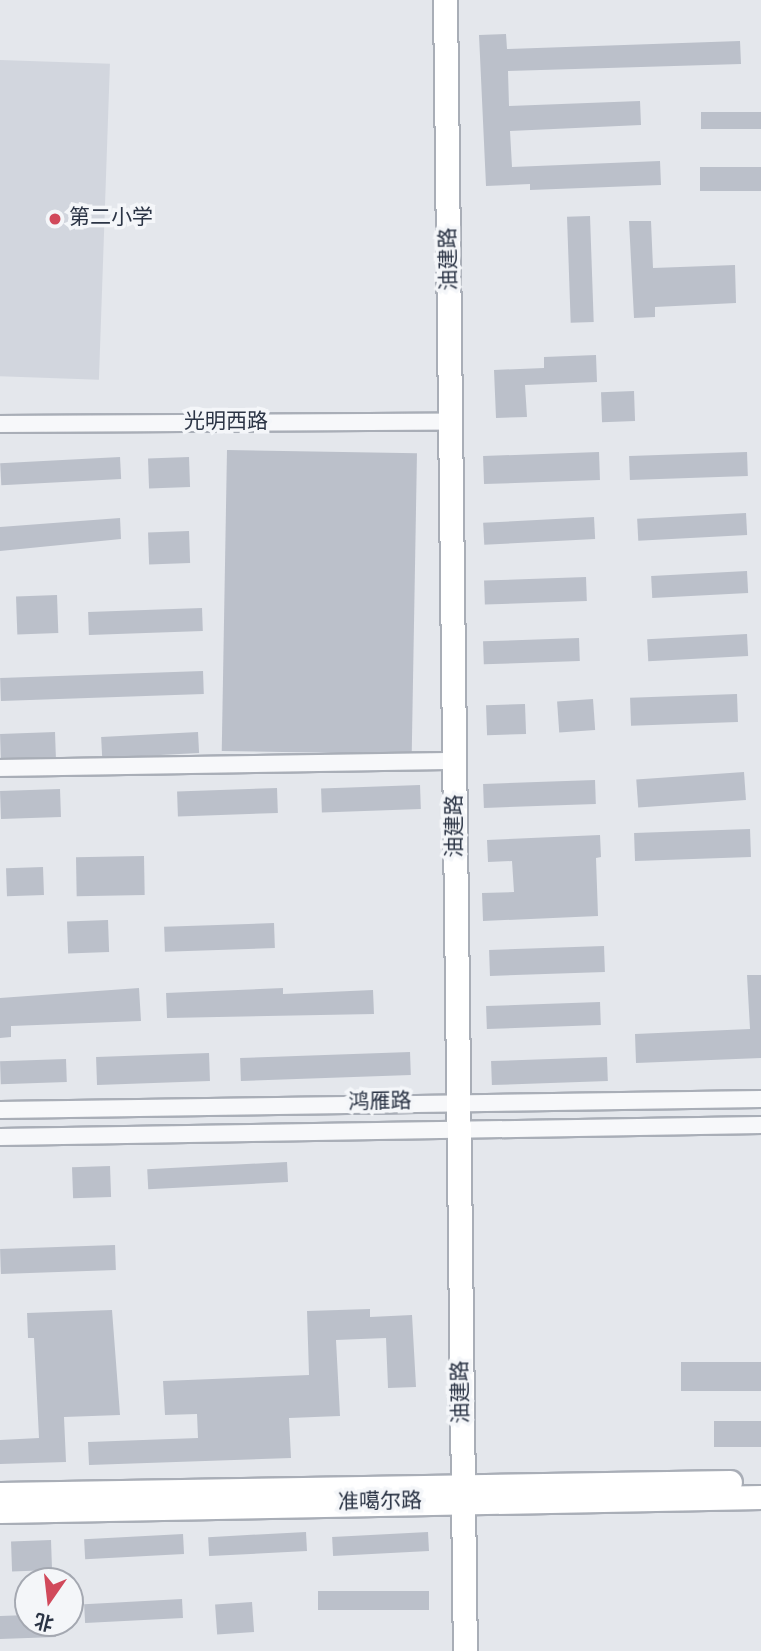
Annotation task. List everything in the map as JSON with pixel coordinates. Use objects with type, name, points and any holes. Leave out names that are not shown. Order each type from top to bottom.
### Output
[{"type":"main road","name":"油建路","points":[[445,0],[453,422],[457,1130],[465,1651]]},
{"type":"main road","name":"准噶尔路","points":[[0,1511],[761,1481]]},
{"type":"main road","name":"准噶尔路","points":[[0,1494],[761,1497]]},
{"type":"street","name":"光明西路","points":[[0,424],[453,422]]},
{"type":"street","points":[[0,768],[455,761]]},
{"type":"street","name":"鸿雁路","points":[[0,1110],[457,1101],[761,1099]]},
{"type":"street","name":"鸿雁路","points":[[0,1137],[761,1125]]},
{"type":"shaded area","name":"第二小学","points":[[0,60],[110,64],[99,380],[0,376]]},
{"type":"building","points":[[506,34],[507,49],[740,41],[741,64],[508,71],[509,106],[640,101],[641,125],[510,131],[512,167],[660,161],[661,185],[530,190],[530,184],[486,186],[479,35]]},
{"type":"building","points":[[701,112],[761,112],[761,129],[701,129]]},
{"type":"building","points":[[700,167],[761,167],[761,191],[700,191]]},
{"type":"building","points":[[590,216],[594,322],[571,323],[567,217]]},
{"type":"building","points":[[629,221],[651,221],[653,268],[735,265],[736,303],[655,307],[655,317],[634,318]]},
{"type":"building","points":[[596,355],[597,382],[525,385],[527,417],[496,418],[494,370],[544,368],[544,357]]},
{"type":"building","points":[[634,391],[635,421],[602,422],[601,392]]},
{"type":"building","points":[[227,450],[417,453],[412,754],[222,751]]},
{"type":"building","points":[[599,452],[600,480],[484,484],[483,456]]},
{"type":"building","points":[[747,452],[748,476],[630,480],[629,456]]},
{"type":"building","points":[[120,457],[121,479],[1,485],[0,463]]},
{"type":"building","points":[[189,457],[190,487],[149,488],[148,458]]},
{"type":"building","points":[[746,513],[747,535],[638,541],[637,519]]},
{"type":"building","points":[[594,517],[595,539],[484,545],[483,523]]},
{"type":"building","points":[[120,518],[121,539],[0,551],[0,527]]},
{"type":"building","points":[[189,531],[190,563],[149,564],[148,532]]},
{"type":"building","points":[[747,571],[748,593],[652,598],[651,576]]},
{"type":"building","points":[[586,577],[587,601],[485,605],[484,581]]},
{"type":"building","points":[[57,595],[58,633],[17,634],[16,596]]},
{"type":"building","points":[[202,608],[203,631],[89,635],[88,612]]},
{"type":"building","points":[[747,634],[748,656],[648,661],[647,639]]},
{"type":"building","points":[[579,638],[580,661],[484,664],[483,641]]},
{"type":"building","points":[[203,671],[204,694],[1,701],[0,678]]},
{"type":"building","points":[[737,694],[738,722],[631,726],[630,698]]},
{"type":"building","points":[[593,699],[595,730],[559,732],[557,702]]},
{"type":"building","points":[[525,704],[526,734],[487,735],[486,705]]},
{"type":"building","points":[[55,732],[56,757],[1,759],[0,734]]},
{"type":"building","points":[[198,732],[199,753],[102,758],[101,737]]},
{"type":"building","points":[[744,772],[746,800],[638,807],[636,780]]},
{"type":"building","points":[[595,780],[596,804],[484,808],[483,784]]},
{"type":"building","points":[[420,785],[421,809],[322,812],[321,788]]},
{"type":"building","points":[[277,788],[278,813],[178,816],[177,791]]},
{"type":"building","points":[[60,789],[61,817],[1,819],[0,791]]},
{"type":"building","points":[[750,829],[751,857],[635,861],[634,833]]},
{"type":"building","points":[[600,835],[601,857],[596,858],[598,916],[483,921],[482,893],[514,892],[512,861],[488,862],[487,840]]},
{"type":"building","points":[[144,856],[145,895],[77,896],[76,857]]},
{"type":"building","points":[[43,867],[44,895],[7,896],[6,868]]},
{"type":"building","points":[[108,920],[109,952],[68,953],[67,921]]},
{"type":"building","points":[[274,923],[275,948],[165,952],[164,927]]},
{"type":"building","points":[[604,946],[605,972],[490,976],[489,950]]},
{"type":"building","points":[[747,975],[761,975],[761,1058],[636,1063],[635,1034],[750,1029]]},
{"type":"building","points":[[139,988],[141,1021],[11,1026],[11,1037],[0,1038],[0,998]]},
{"type":"building","points":[[283,988],[283,994],[373,990],[374,1014],[167,1018],[166,993]]},
{"type":"building","points":[[600,1002],[601,1025],[487,1029],[486,1006]]},
{"type":"building","points":[[410,1052],[411,1075],[241,1081],[240,1058]]},
{"type":"building","points":[[209,1053],[210,1081],[97,1085],[96,1057]]},
{"type":"building","points":[[607,1057],[608,1081],[492,1085],[491,1061]]},
{"type":"building","points":[[66,1059],[67,1082],[1,1084],[0,1061]]},
{"type":"building","points":[[287,1162],[288,1182],[148,1189],[147,1169]]},
{"type":"building","points":[[110,1166],[111,1197],[73,1198],[72,1167]]},
{"type":"building","points":[[115,1245],[116,1270],[1,1274],[0,1249]]},
{"type":"building","points":[[370,1309],[370,1317],[412,1315],[416,1387],[388,1388],[386,1338],[336,1340],[340,1416],[289,1418],[291,1458],[89,1465],[88,1442],[198,1438],[197,1414],[165,1415],[163,1381],[309,1375],[307,1311]]},
{"type":"building","points":[[112,1310],[120,1415],[64,1417],[66,1462],[0,1464],[0,1440],[39,1438],[34,1338],[28,1338],[27,1313]]},
{"type":"building","points":[[681,1362],[761,1362],[761,1391],[681,1391]]},
{"type":"building","points":[[714,1421],[761,1421],[761,1447],[714,1447]]},
{"type":"building","points":[[306,1532],[307,1551],[209,1556],[208,1537]]},
{"type":"building","points":[[428,1532],[429,1551],[333,1556],[332,1537]]},
{"type":"building","points":[[183,1534],[184,1554],[85,1559],[84,1539]]},
{"type":"building","points":[[51,1540],[52,1567],[14,1567],[12,1571],[11,1541]]},
{"type":"building","points":[[318,1591],[429,1591],[429,1610],[318,1610]]},
{"type":"building","points":[[182,1599],[183,1618],[85,1623],[84,1604]]},
{"type":"building","points":[[252,1602],[254,1632],[217,1635],[215,1605]]},
{"type":"building","points":[[0,1616],[14,1616],[14,1637],[56,1637],[0,1639]]},
{"type":"place","name":"第二小学","points":[[55,219]]}]
